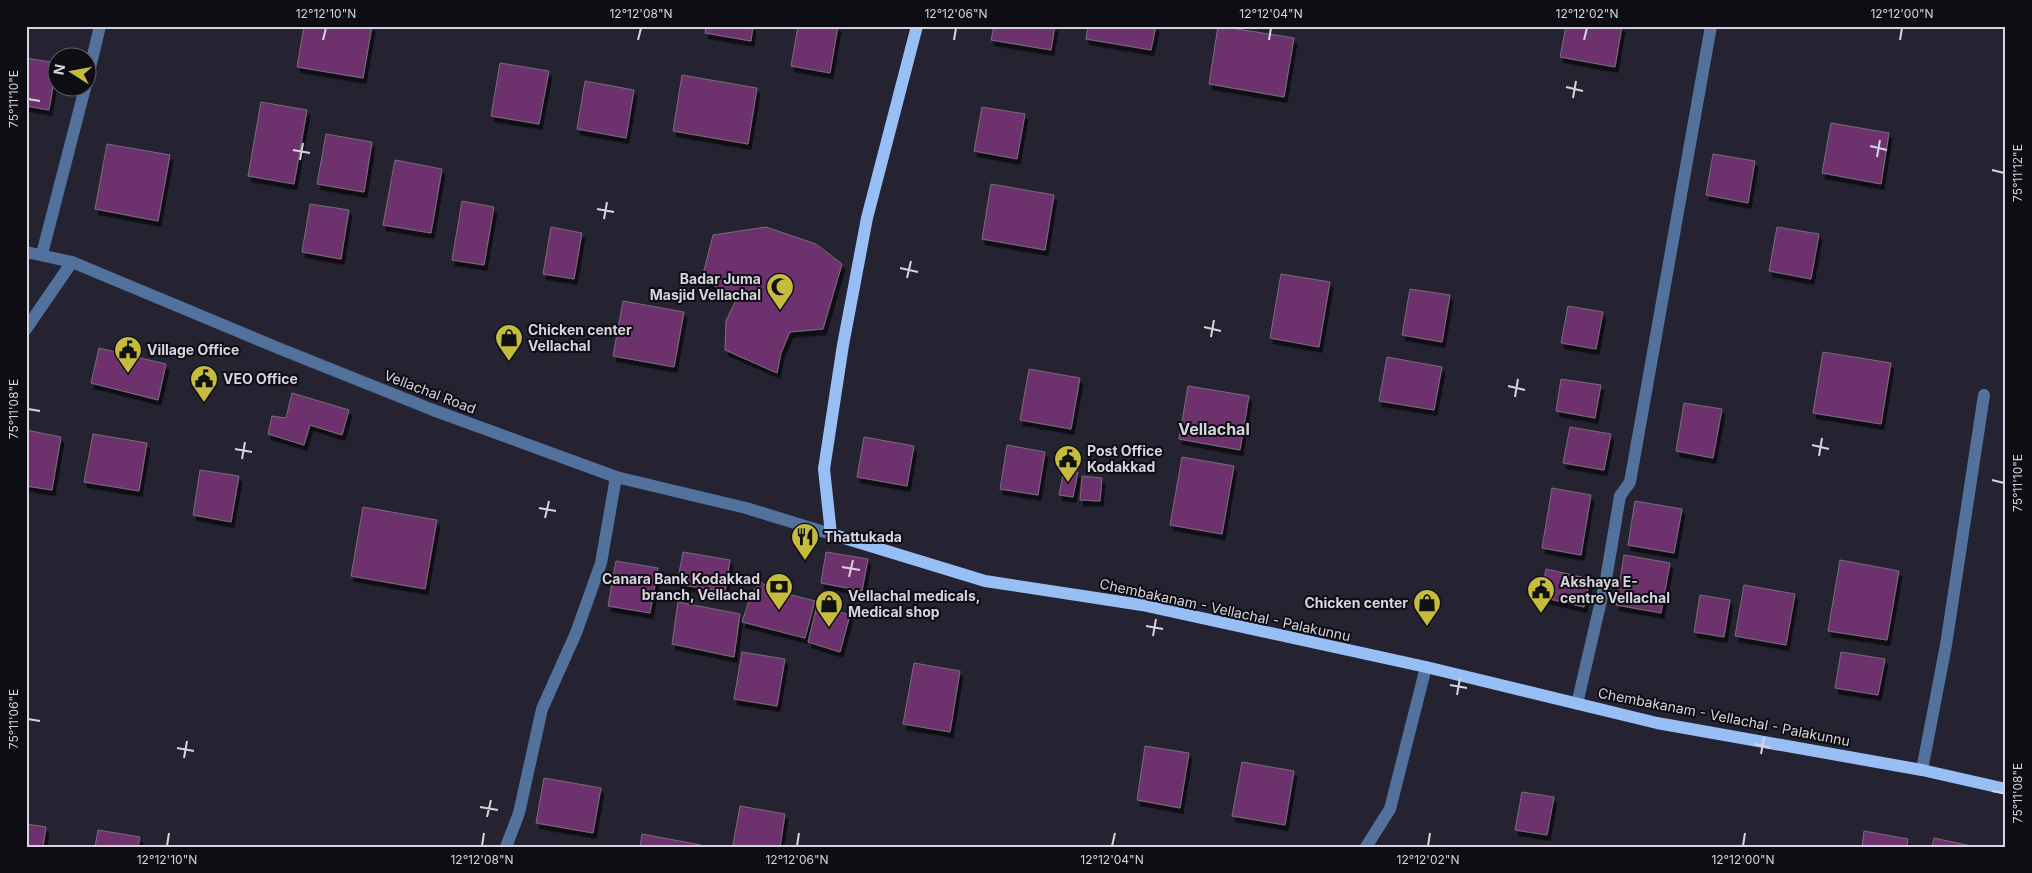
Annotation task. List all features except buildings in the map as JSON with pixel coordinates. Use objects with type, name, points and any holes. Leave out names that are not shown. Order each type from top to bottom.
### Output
[{"type":"main road","points":[[831,534],[824,469],[843,345],[867,218],[916,26]]},
{"type":"main road","name":"Chembakanam - Vellachal - Palakunnu","points":[[831,534],[984,581],[1142,605],[1426,668],[1657,723],[1922,770],[2006,790]]},
{"type":"street","points":[[95,48],[100,26]]},
{"type":"street","points":[[1577,704],[1606,579],[1620,496],[1630,482],[1711,26]]},
{"type":"street","points":[[42,254],[82,98]]},
{"type":"street","name":"Vellachal Road","points":[[26,252],[72,262],[269,345],[433,410],[616,477],[746,508],[831,534]]},
{"type":"street","points":[[26,330],[72,262]]},
{"type":"street","points":[[1922,770],[1946,644],[1984,395]]},
{"type":"street","points":[[506,847],[519,813],[542,709],[576,633],[601,563],[616,477]]},
{"type":"street","points":[[1366,847],[1390,809],[1426,668]]},
{"type":"place","name":"Badar Juma Masjid Vellachal","points":[[780,311]]},
{"type":"place","name":"Chicken center Vellachal","points":[[509,362]]},
{"type":"place","name":"Village Office","points":[[128,374]]},
{"type":"place","name":"VEO Office","points":[[204,403]]},
{"type":"place","name":"Post Office Kodakkad","points":[[1068,483]]},
{"type":"place","name":"Thattukada","points":[[805,561]]},
{"type":"place","name":"Canara Bank Kodakkad branch, Vellachal","points":[[779,611]]},
{"type":"place","name":"Akshaya E- centre Vellachal","points":[[1541,614]]},
{"type":"place","name":"Chicken center","points":[[1427,627]]},
{"type":"place","name":"Vellachal medicals, Medical shop","points":[[829,628]]},
{"type":"district","name":"Vellachal","points":[[1214,429]]}]
